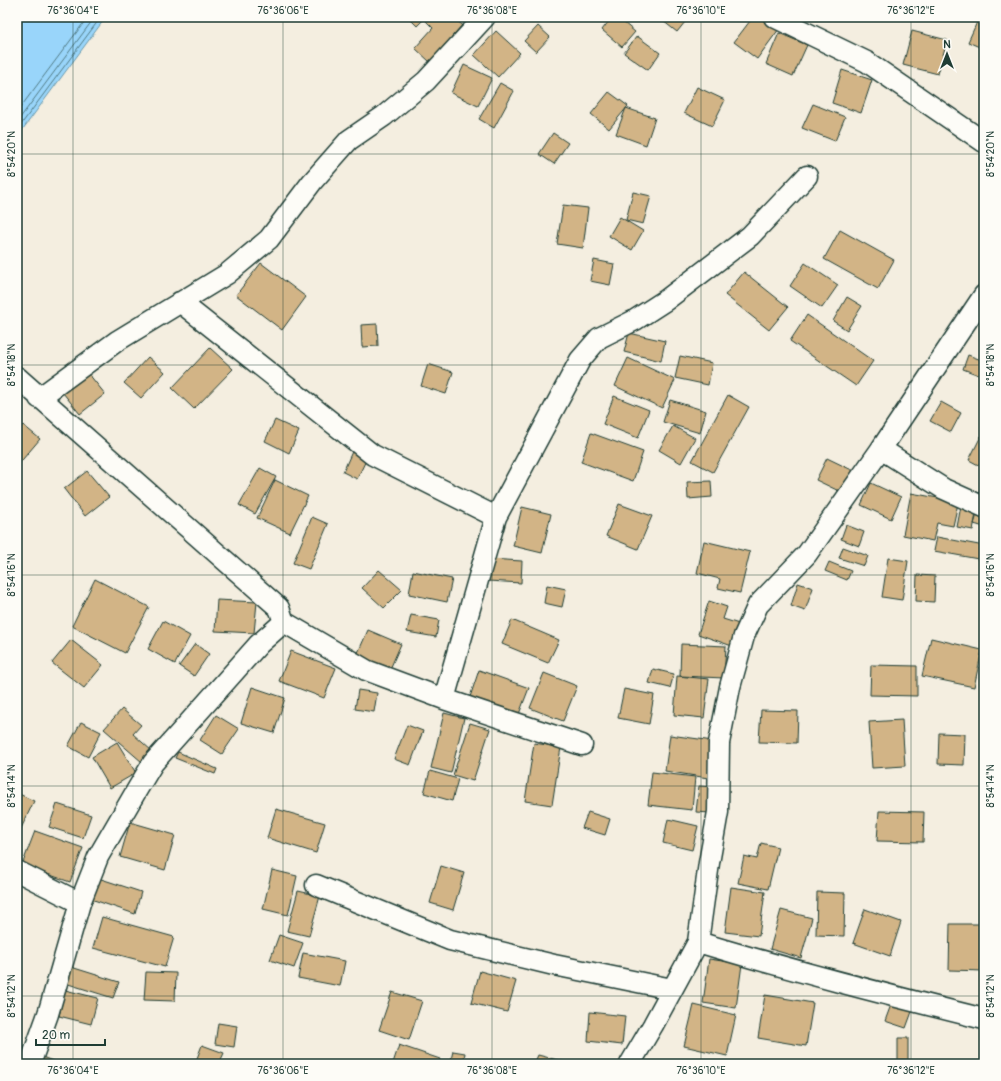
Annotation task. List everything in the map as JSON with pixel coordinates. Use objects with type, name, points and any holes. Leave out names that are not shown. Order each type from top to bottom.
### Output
[{"type":"street","points":[[39,398],[116,341],[227,274],[269,239],[312,182],[349,140],[384,116],[426,81],[485,17]]},
{"type":"street","points":[[774,17],[867,62],[984,142]]},
{"type":"street","points":[[444,699],[496,517],[580,360],[599,338],[635,320],[666,300],[750,236],[807,176]]},
{"type":"street","points":[[630,1064],[698,942],[718,812],[720,743],[730,687],[744,636],[758,605],[807,554],[881,449],[984,295]]},
{"type":"street","points":[[180,302],[373,455],[496,517]]},
{"type":"street","points":[[17,377],[39,398],[279,608],[284,622],[366,670],[444,699],[582,745]]},
{"type":"street","points":[[881,449],[944,490],[984,507]]},
{"type":"street","points":[[30,1064],[48,1014],[80,903],[98,857],[153,763],[259,644],[284,622]]},
{"type":"street","points":[[17,871],[80,903]]},
{"type":"street","points":[[316,885],[450,940],[554,966],[672,989]]},
{"type":"street","points":[[698,942],[761,962],[984,1019]]},
{"type":"water","points":[[17,17],[106,17],[17,137]]},
{"type":"building","points":[[408,17],[426,17],[417,26]]},
{"type":"building","points":[[429,17],[453,17],[462,25],[430,62],[415,48],[433,28],[426,21]]},
{"type":"building","points":[[612,17],[617,17],[635,32],[622,47],[602,30]]},
{"type":"building","points":[[658,17],[689,17],[677,32]]},
{"type":"building","points":[[753,17],[762,17],[779,29],[757,59],[734,42]]},
{"type":"building","points":[[977,22],[984,25],[984,49],[968,42]]},
{"type":"building","points":[[538,26],[550,37],[536,52],[524,41]]},
{"type":"building","points":[[496,31],[520,53],[498,77],[474,55]]},
{"type":"building","points":[[912,31],[947,40],[938,74],[903,65]]},
{"type":"building","points":[[779,33],[807,45],[793,76],[766,64]]},
{"type":"building","points":[[637,36],[660,53],[648,70],[624,53]]},
{"type":"building","points":[[464,65],[492,78],[478,106],[451,93]]},
{"type":"building","points":[[842,70],[872,80],[861,113],[832,103]]},
{"type":"building","points":[[500,83],[514,91],[494,128],[479,119]]},
{"type":"building","points":[[697,87],[725,100],[712,126],[684,113]]},
{"type":"building","points":[[609,92],[628,106],[609,129],[591,114]]},
{"type":"building","points":[[813,104],[845,117],[835,141],[802,128]]},
{"type":"building","points":[[626,108],[655,118],[646,145],[616,134]]},
{"type":"building","points":[[553,133],[568,143],[554,164],[539,154]]},
{"type":"building","points":[[633,192],[651,196],[643,224],[626,220]]},
{"type":"building","points":[[563,205],[588,208],[583,248],[557,244]]},
{"type":"building","points":[[620,217],[643,231],[632,250],[609,236]]},
{"type":"building","points":[[840,230],[894,260],[878,289],[824,259]]},
{"type":"building","points":[[594,260],[614,264],[610,285],[590,281]]},
{"type":"building","points":[[261,263],[306,297],[282,330],[236,295]]},
{"type":"building","points":[[805,263],[838,285],[822,308],[790,286]]},
{"type":"building","points":[[744,272],[788,307],[769,330],[725,295]]},
{"type":"building","points":[[847,297],[862,306],[847,330],[833,321]]},
{"type":"building","points":[[807,315],[873,361],[856,386],[790,341]]},
{"type":"building","points":[[377,324],[378,346],[362,347],[361,325]]},
{"type":"building","points":[[629,333],[665,341],[661,361],[624,352]]},
{"type":"building","points":[[210,348],[233,369],[194,409],[172,388]]},
{"type":"building","points":[[968,355],[984,361],[984,377],[963,369]]},
{"type":"building","points":[[680,356],[712,363],[708,385],[675,378]]},
{"type":"building","points":[[148,357],[165,372],[141,398],[124,383]]},
{"type":"building","points":[[628,358],[675,380],[662,408],[615,386]]},
{"type":"building","points":[[428,364],[453,372],[446,394],[421,386]]},
{"type":"building","points":[[88,373],[105,394],[80,414],[63,393]]},
{"type":"building","points":[[728,395],[749,407],[713,472],[692,461]]},
{"type":"building","points":[[614,396],[649,410],[638,438],[603,424]]},
{"type":"building","points":[[670,400],[706,411],[700,433],[663,422]]},
{"type":"building","points":[[941,402],[961,413],[951,432],[930,421]]},
{"type":"building","points":[[275,420],[299,431],[289,453],[265,441]]},
{"type":"building","points":[[23,425],[40,439],[17,466],[17,431]]},
{"type":"building","points":[[673,426],[695,438],[681,463],[659,450]]},
{"type":"building","points":[[591,433],[643,452],[633,481],[581,462]]},
{"type":"building","points":[[981,436],[984,438],[984,463],[982,467],[969,460]]},
{"type":"building","points":[[354,447],[369,454],[357,479],[343,472]]},
{"type":"building","points":[[827,458],[856,472],[845,494],[816,480]]},
{"type":"building","points":[[260,468],[276,477],[255,514],[239,505]]},
{"type":"building","points":[[87,471],[109,497],[85,516],[64,489]]},
{"type":"building","points":[[275,480],[308,496],[290,533],[257,518]]},
{"type":"building","points":[[711,481],[712,497],[688,499],[687,482]]},
{"type":"building","points":[[871,483],[901,497],[891,519],[861,505]]},
{"type":"building","points":[[940,489],[960,494],[953,526],[937,523],[933,541],[903,535],[911,493],[938,498]]},
{"type":"building","points":[[964,490],[980,493],[973,530],[957,527]]},
{"type":"building","points":[[984,495],[984,527],[974,524]]},
{"type":"building","points":[[619,504],[652,516],[638,549],[606,536]]},
{"type":"building","points":[[522,507],[551,514],[542,553],[513,546]]},
{"type":"building","points":[[312,517],[328,524],[309,569],[293,563]]},
{"type":"building","points":[[846,525],[864,532],[859,546],[841,539]]},
{"type":"building","points":[[937,537],[984,546],[984,560],[934,551]]},
{"type":"building","points":[[704,541],[750,552],[740,593],[718,588],[720,579],[697,573]]},
{"type":"building","points":[[843,547],[868,556],[864,566],[839,558]]},
{"type":"building","points":[[888,558],[908,561],[902,600],[882,597]]},
{"type":"building","points":[[490,559],[522,561],[521,583],[488,581]]},
{"type":"building","points":[[829,562],[851,571],[847,580],[825,571]]},
{"type":"building","points":[[379,570],[402,590],[384,608],[362,588]]},
{"type":"building","points":[[413,571],[452,579],[447,602],[409,594]]},
{"type":"building","points":[[917,575],[935,576],[934,602],[916,601]]},
{"type":"building","points":[[95,579],[149,607],[125,653],[72,626]]},
{"type":"building","points":[[798,583],[813,588],[805,611],[791,606]]},
{"type":"building","points":[[547,585],[566,589],[562,607],[544,603]]},
{"type":"building","points":[[217,600],[257,602],[254,633],[215,631]]},
{"type":"building","points":[[709,601],[727,607],[723,619],[739,624],[732,646],[698,634]]},
{"type":"building","points":[[411,615],[439,620],[436,637],[407,632]]},
{"type":"building","points":[[512,620],[559,640],[548,663],[502,644]]},
{"type":"building","points":[[163,621],[190,636],[175,664],[148,649]]},
{"type":"building","points":[[368,630],[401,644],[390,669],[357,655]]},
{"type":"building","points":[[931,638],[982,650],[974,687],[922,676]]},
{"type":"building","points":[[71,640],[103,665],[84,688],[52,663]]},
{"type":"building","points":[[195,644],[209,654],[194,676],[179,666]]},
{"type":"building","points":[[681,644],[726,646],[724,678],[680,676]]},
{"type":"building","points":[[291,651],[336,668],[324,698],[279,681]]},
{"type":"building","points":[[871,665],[917,666],[917,696],[870,695]]},
{"type":"building","points":[[653,669],[674,674],[670,688],[649,683]]},
{"type":"building","points":[[479,670],[529,688],[519,714],[470,697]]},
{"type":"building","points":[[544,673],[577,686],[563,721],[530,708]]},
{"type":"building","points":[[677,676],[709,679],[704,718],[674,715]]},
{"type":"building","points":[[252,687],[285,698],[274,733],[241,723]]},
{"type":"building","points":[[624,689],[654,695],[649,724],[618,718]]},
{"type":"building","points":[[358,690],[377,693],[374,712],[355,709]]},
{"type":"building","points":[[122,709],[141,725],[133,734],[152,751],[142,762],[104,729]]},
{"type":"building","points":[[761,710],[798,711],[797,743],[759,742]]},
{"type":"building","points":[[444,713],[464,718],[451,773],[431,768]]},
{"type":"building","points":[[216,715],[239,729],[222,754],[200,740]]},
{"type":"building","points":[[902,720],[905,766],[872,768],[869,722]]},
{"type":"building","points":[[81,722],[101,732],[88,757],[68,746]]},
{"type":"building","points":[[470,723],[490,729],[473,781],[453,775]]},
{"type":"building","points":[[407,725],[423,731],[410,765],[394,759]]},
{"type":"building","points":[[939,733],[965,734],[964,765],[938,764]]},
{"type":"building","points":[[670,735],[713,741],[708,778],[665,771]]},
{"type":"building","points":[[117,742],[136,773],[110,788],[92,757]]},
{"type":"building","points":[[534,743],[561,747],[552,805],[525,801]]},
{"type":"building","points":[[178,752],[217,769],[215,774],[175,758]]},
{"type":"building","points":[[430,771],[458,779],[452,801],[424,793]]},
{"type":"building","points":[[652,772],[695,777],[692,810],[648,805]]},
{"type":"building","points":[[699,786],[713,787],[710,813],[696,812]]},
{"type":"building","points":[[17,793],[34,801],[17,837]]},
{"type":"building","points":[[57,804],[91,815],[83,838],[49,827]]},
{"type":"building","points":[[276,809],[325,823],[316,853],[267,838]]},
{"type":"building","points":[[879,811],[924,812],[923,842],[877,841]]},
{"type":"building","points":[[588,812],[610,819],[605,835],[582,828]]},
{"type":"building","points":[[668,819],[698,826],[692,850],[663,843]]},
{"type":"building","points":[[130,822],[175,835],[165,870],[120,857]]},
{"type":"building","points":[[35,831],[83,848],[70,882],[22,865]]},
{"type":"building","points":[[761,843],[778,847],[768,889],[738,883],[744,856],[757,859]]},
{"type":"building","points":[[441,866],[464,873],[453,910],[430,903]]},
{"type":"building","points":[[272,870],[297,876],[288,915],[263,909]]},
{"type":"building","points":[[92,876],[141,892],[135,914],[85,897]]},
{"type":"building","points":[[731,887],[765,892],[759,936],[725,932]]},
{"type":"building","points":[[298,891],[320,896],[309,936],[287,931]]},
{"type":"building","points":[[817,892],[845,893],[844,936],[816,935]]},
{"type":"building","points":[[865,909],[901,922],[890,956],[853,943]]},
{"type":"building","points":[[781,910],[812,918],[801,958],[770,949]]},
{"type":"building","points":[[102,917],[174,937],[165,967],[93,948]]},
{"type":"building","points":[[950,924],[984,924],[984,971],[949,970]]},
{"type":"building","points":[[279,935],[303,943],[294,968],[270,960]]},
{"type":"building","points":[[303,953],[345,961],[340,986],[298,978]]},
{"type":"building","points":[[709,959],[742,964],[736,1008],[703,1003]]},
{"type":"building","points":[[71,967],[119,982],[113,998],[65,983]]},
{"type":"building","points":[[480,971],[516,981],[507,1012],[471,1003]]},
{"type":"building","points":[[146,972],[176,973],[175,1001],[144,1000]]},
{"type":"building","points":[[65,990],[98,998],[91,1024],[59,1016]]},
{"type":"building","points":[[392,992],[422,1001],[409,1040],[379,1030]]},
{"type":"building","points":[[765,995],[813,1003],[806,1046],[758,1038]]},
{"type":"building","points":[[892,1002],[913,1009],[906,1028],[885,1021]]},
{"type":"building","points":[[694,1005],[736,1015],[727,1056],[684,1046]]},
{"type":"building","points":[[590,1012],[625,1016],[622,1045],[588,1041]]},
{"type":"building","points":[[218,1023],[237,1026],[234,1047],[215,1044]]},
{"type":"building","points":[[898,1038],[908,1038],[908,1060],[898,1060]]},
{"type":"building","points":[[202,1045],[224,1053],[219,1064],[204,1064],[196,1061]]},
{"type":"building","points":[[399,1045],[440,1059],[438,1064],[393,1063]]},
{"type":"building","points":[[453,1051],[465,1053],[463,1064],[450,1064]]},
{"type":"building","points":[[538,1055],[573,1064],[534,1064]]},
{"type":"building","points":[[42,1057],[61,1064],[39,1064]]}]
